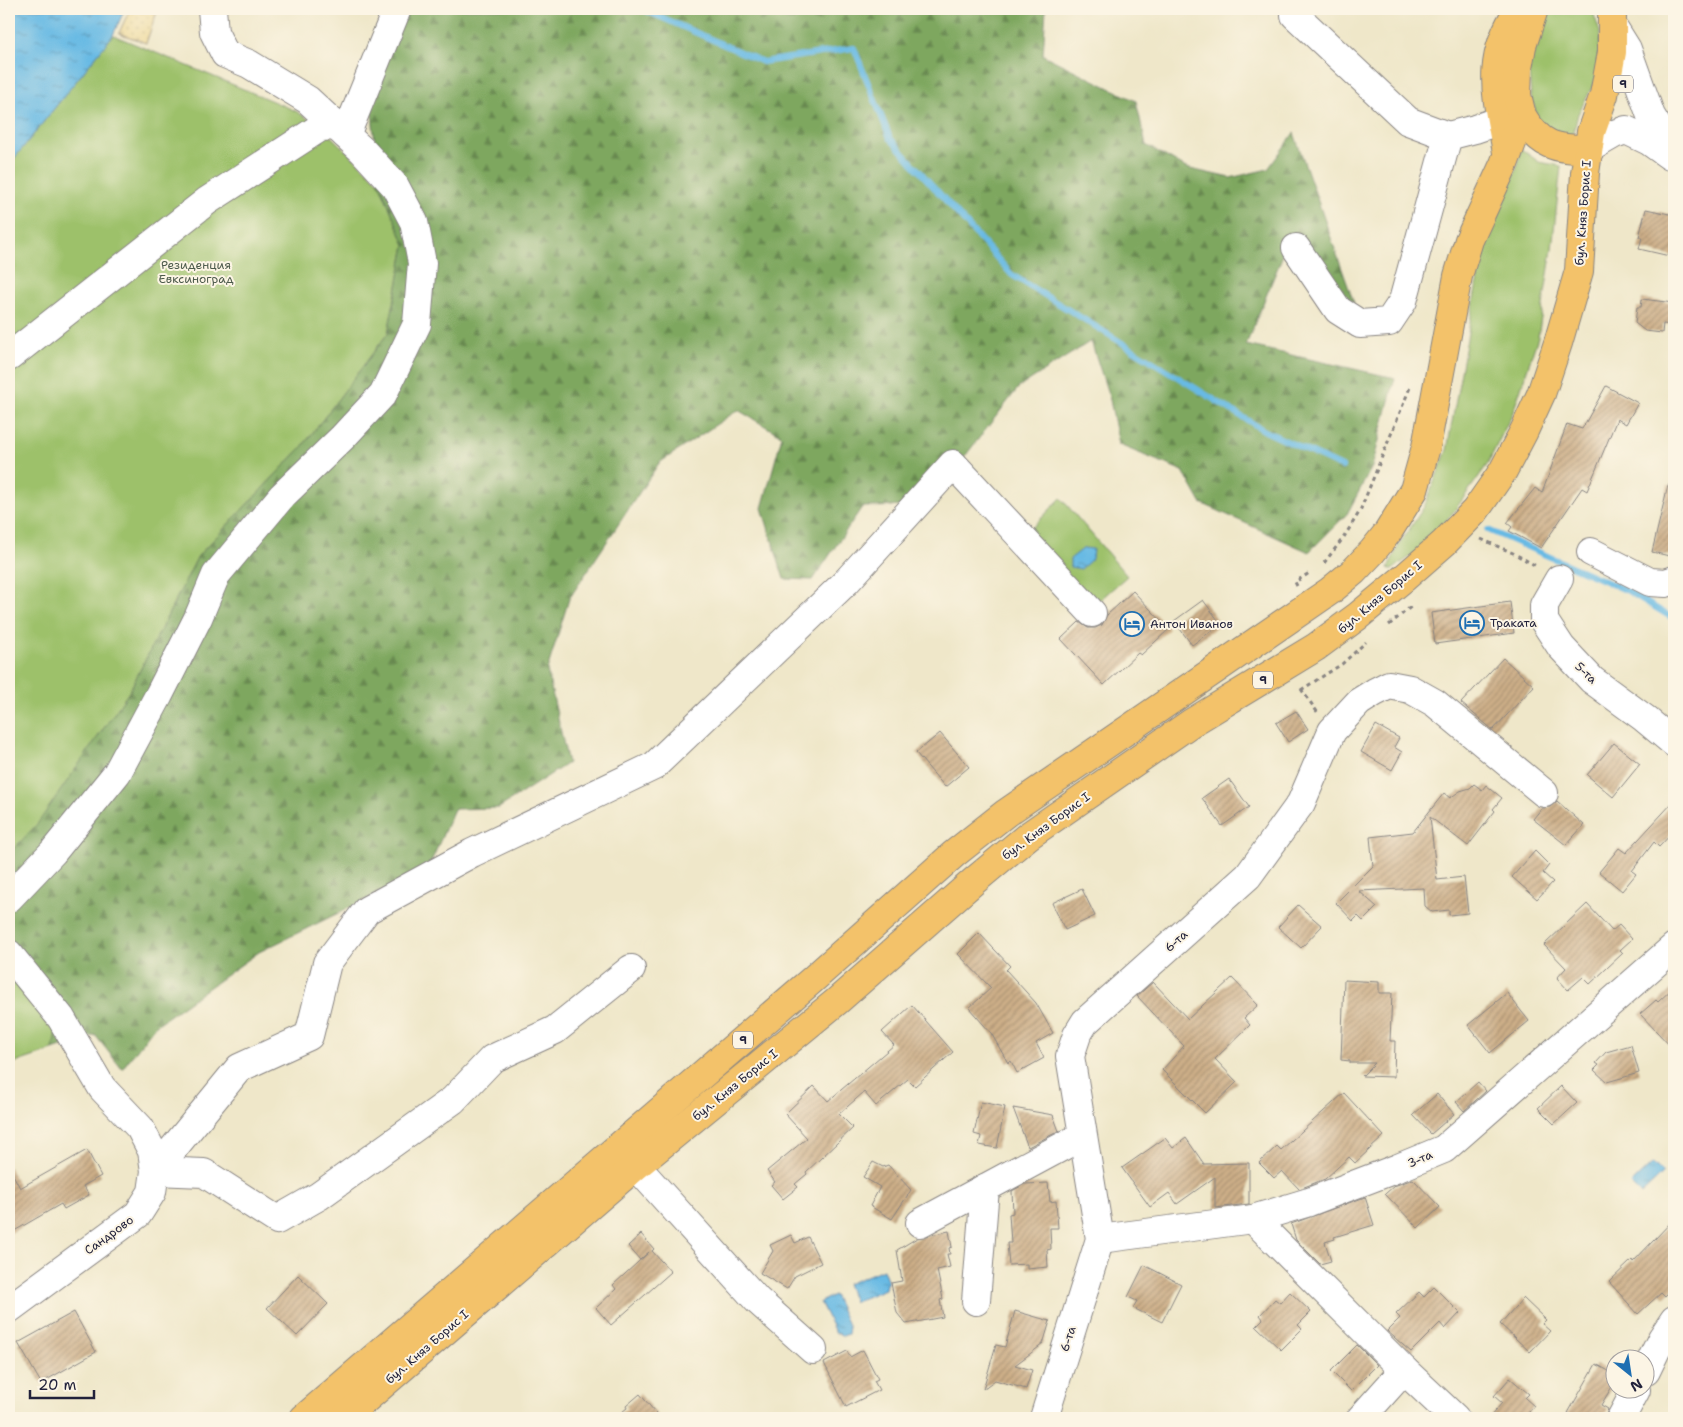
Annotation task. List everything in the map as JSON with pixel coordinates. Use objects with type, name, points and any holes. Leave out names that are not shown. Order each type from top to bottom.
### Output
[{"type":"highway","name":"9","points":[[1518,9],[1506,30],[1496,63],[1495,86],[1511,118],[1528,127],[1544,142],[1558,148],[1588,149]]},
{"type":"highway","name":"9","points":[[1511,118],[1517,95],[1518,68],[1522,46],[1534,9]]},
{"type":"highway","name":"9","points":[[1588,149],[1607,124],[1620,100],[1627,49],[1614,13]]},
{"type":"highway","name":"9","points":[[1588,149],[1591,132],[1604,95],[1612,52],[1614,13]]},
{"type":"highway","name":"бул. Княз Борис I","points":[[304,1418],[811,981],[954,854],[1006,813],[1330,591],[1353,572],[1372,552],[1388,532],[1414,490],[1426,447],[1458,276],[1470,240],[1504,164],[1511,118]]},
{"type":"highway","name":"бул. Княз Борис I","points":[[344,1418],[636,1166],[836,1002],[1028,836],[1191,724],[1316,647],[1358,616],[1444,543],[1475,511],[1503,471],[1541,394],[1579,271],[1588,149]]},
{"type":"street","points":[[9,898],[53,852],[117,772],[160,695],[198,618],[216,575],[282,496],[343,438],[383,394],[417,324],[422,263],[414,222],[395,186],[308,100],[249,64],[225,54],[214,32],[212,9]]},
{"type":"street","points":[[341,131],[397,9]]},
{"type":"street","points":[[1296,15],[1408,121],[1448,136],[1511,118]]},
{"type":"street","points":[[1627,49],[1651,116],[1674,153]]},
{"type":"street","points":[[9,358],[207,201],[321,127],[341,131]]},
{"type":"street","points":[[1588,149],[1614,134],[1626,130],[1649,141],[1674,159]]},
{"type":"street","points":[[1296,248],[1338,310],[1360,324],[1389,322],[1403,302],[1448,136]]},
{"type":"street","points":[[155,1171],[240,1068],[309,1036],[326,963],[367,910],[472,853],[654,766],[846,582],[953,464],[1092,613]]},
{"type":"street","points":[[1591,552],[1650,582],[1666,583],[1674,580]]},
{"type":"street","name":"5-та","points":[[1559,579],[1544,605],[1544,621],[1561,647],[1592,680],[1644,718],[1674,743]]},
{"type":"street","name":"6-та","points":[[1044,1418],[1100,1240],[1070,1056],[1077,1035],[1085,1022],[1248,876],[1302,803],[1332,731],[1359,702],[1389,685],[1410,689],[1435,702],[1544,794]]},
{"type":"street","name":"3-та","points":[[1100,1240],[1253,1219],[1309,1202],[1444,1149],[1674,947]]},
{"type":"street","name":"Сандрово","points":[[9,954],[61,1018],[102,1088],[140,1128],[152,1151],[155,1171],[152,1192],[138,1214],[9,1309]]},
{"type":"street","points":[[155,1171],[204,1173],[277,1220],[319,1196],[453,1100],[492,1060],[555,1030],[631,969]]},
{"type":"street","points":[[920,1223],[1082,1136]]},
{"type":"street","points":[[636,1166],[757,1300],[813,1350]]},
{"type":"street","points":[[976,1300],[986,1188]]},
{"type":"street","points":[[1253,1219],[1404,1370],[1455,1418]]},
{"type":"street","points":[[1656,1350],[1674,1320]]},
{"type":"street","points":[[1361,1418],[1404,1370]]},
{"type":"street","points":[[1621,1418],[1631,1400]]},
{"type":"path","points":[[1322,566],[1344,537]]},
{"type":"path","points":[[1444,543],[1478,538],[1513,553],[1559,579]]},
{"type":"path","points":[[1295,582],[1315,570]]},
{"type":"path","points":[[1301,690],[1342,664],[1371,638]]},
{"type":"path","points":[[1288,664],[1301,690],[1332,731]]},
{"type":"green space","points":[[406,9],[1046,9],[1043,55],[1136,101],[1146,145],[1186,168],[1230,178],[1268,169],[1294,133],[1354,303],[1287,245],[1246,345],[1395,378],[1372,467],[1347,514],[1309,552],[1201,503],[1183,471],[1119,445],[1110,400],[1091,341],[1019,387],[926,506],[862,507],[813,580],[784,579],[762,508],[782,436],[738,410],[659,463],[569,599],[547,670],[568,763],[499,808],[454,809],[428,869],[259,952],[155,1026],[122,1069],[95,1035],[53,1050],[56,1031],[9,976],[9,854],[38,823],[129,692],[198,556],[302,447],[388,333],[405,245],[379,182],[371,105]]},
{"type":"green space","points":[[1548,9],[1592,9],[1600,32],[1597,78],[1578,114],[1573,135],[1554,133],[1538,119],[1531,96],[1528,60],[1536,32]]},
{"type":"green space","name":"Резиденция Евксиноград","points":[[113,35],[294,110],[321,127],[379,182],[405,245],[388,333],[302,447],[198,556],[129,692],[38,824],[9,854],[9,165]]},
{"type":"green space","points":[[1521,149],[1539,162],[1561,166],[1552,249],[1538,337],[1513,412],[1487,465],[1452,514],[1419,550],[1392,570],[1388,568],[1399,545],[1424,507],[1447,450],[1479,272],[1488,239],[1507,195]]},
{"type":"green space","points":[[1061,498],[1127,576],[1093,606],[1027,533]]},
{"type":"green space","points":[[9,976],[56,1031],[53,1050],[9,1065]]},
{"type":"sand","points":[[130,9],[158,9],[146,43],[119,33]]},
{"type":"water","points":[[9,9],[125,9],[113,35],[9,165]]},
{"type":"water","points":[[1084,548],[1093,549],[1092,559],[1081,569],[1070,567],[1070,559]]},
{"type":"water","points":[[1653,1163],[1663,1173],[1641,1194],[1631,1184]]},
{"type":"water","points":[[883,1269],[888,1282],[885,1289],[854,1302],[847,1284]]},
{"type":"water","points":[[834,1295],[849,1327],[848,1334],[843,1336],[838,1333],[836,1334],[820,1302]]},
{"type":"building","points":[[1646,209],[1674,215],[1674,257],[1639,249],[1642,237],[1639,237]]},
{"type":"building","points":[[1642,299],[1674,303],[1674,325],[1663,324],[1662,333],[1645,331],[1635,323],[1637,307],[1641,307]]},
{"type":"building","points":[[1606,386],[1638,403],[1626,424],[1617,419],[1587,491],[1582,488],[1541,548],[1509,531],[1512,527],[1507,523],[1535,488],[1542,493],[1567,424],[1582,429]]},
{"type":"building","points":[[1668,485],[1674,486],[1674,557],[1652,552]]},
{"type":"building","points":[[1133,591],[1169,629],[1141,655],[1138,653],[1104,685],[1061,639],[1079,622],[1088,628],[1102,625],[1107,615]]},
{"type":"building","points":[[1203,600],[1221,624],[1192,645],[1174,621]]},
{"type":"building","name":"Траката","points":[[1510,602],[1514,633],[1435,644],[1431,613]]},
{"type":"building","points":[[1503,658],[1534,686],[1493,730],[1461,703]]},
{"type":"building","points":[[1296,711],[1308,729],[1288,742],[1276,723]]},
{"type":"building","points":[[1376,725],[1399,738],[1394,747],[1402,752],[1392,770],[1361,752]]},
{"type":"building","points":[[940,733],[969,767],[945,787],[916,753]]},
{"type":"building","points":[[1614,743],[1640,764],[1613,797],[1587,775]]},
{"type":"building","points":[[1229,779],[1249,807],[1222,826],[1202,798]]},
{"type":"building","points":[[1474,784],[1482,790],[1486,785],[1502,798],[1493,809],[1495,811],[1468,846],[1430,817],[1437,880],[1464,877],[1468,913],[1449,915],[1449,910],[1432,912],[1425,906],[1424,888],[1359,891],[1377,907],[1363,921],[1358,916],[1353,921],[1336,903],[1373,866],[1370,837],[1413,832],[1444,793],[1450,798]]},
{"type":"building","points":[[1557,801],[1584,825],[1566,845],[1533,819],[1542,808],[1550,807]]},
{"type":"building","points":[[1674,801],[1674,831],[1659,847],[1654,842],[1632,871],[1636,874],[1622,891],[1599,872],[1619,848],[1626,853]]},
{"type":"building","points":[[1535,851],[1549,865],[1543,873],[1553,882],[1537,899],[1512,877]]},
{"type":"building","points":[[1082,889],[1095,916],[1065,930],[1052,903]]},
{"type":"building","points":[[1587,904],[1612,931],[1619,925],[1632,939],[1620,950],[1623,953],[1590,984],[1583,977],[1568,990],[1557,978],[1566,968],[1544,945]]},
{"type":"building","points":[[1298,905],[1322,926],[1301,948],[1278,927]]},
{"type":"building","points":[[979,933],[1010,966],[1006,970],[1036,1003],[1053,1033],[1036,1043],[1044,1058],[1017,1073],[1011,1061],[1008,1063],[991,1033],[969,1008],[991,988],[958,954]]},
{"type":"building","points":[[1232,978],[1258,1005],[1244,1018],[1250,1025],[1215,1059],[1237,1082],[1205,1113],[1162,1070],[1184,1046],[1137,996],[1153,982],[1188,1019]]},
{"type":"building","points":[[1344,980],[1379,982],[1379,993],[1392,993],[1390,1041],[1395,1041],[1394,1077],[1362,1076],[1375,1063],[1350,1063],[1350,1061],[1341,1060]]},
{"type":"building","points":[[1674,987],[1674,1050],[1640,1014],[1656,1000],[1658,1002]]},
{"type":"building","points":[[1507,993],[1529,1021],[1490,1053],[1468,1025]]},
{"type":"building","points":[[912,1005],[953,1052],[915,1086],[908,1079],[876,1106],[864,1092],[839,1114],[853,1128],[806,1172],[807,1174],[795,1184],[798,1187],[783,1199],[771,1185],[775,1182],[767,1171],[807,1138],[785,1114],[814,1086],[828,1101],[894,1045],[882,1032]]},
{"type":"building","points":[[1631,1045],[1639,1073],[1607,1082],[1594,1070],[1599,1065],[1596,1063],[1606,1052]]},
{"type":"building","points":[[1478,1082],[1486,1091],[1464,1111],[1456,1102]]},
{"type":"building","points":[[1561,1086],[1577,1103],[1554,1124],[1538,1108]]},
{"type":"building","points":[[1344,1093],[1384,1136],[1355,1163],[1349,1157],[1325,1179],[1299,1189],[1282,1171],[1274,1178],[1259,1163],[1277,1146],[1281,1150]]},
{"type":"building","points":[[1437,1094],[1454,1114],[1431,1134],[1413,1115]]},
{"type":"building","points":[[981,1102],[1005,1107],[997,1148],[979,1145],[981,1136],[974,1134]]},
{"type":"building","points":[[1013,1108],[1053,1115],[1059,1131],[1028,1147]]},
{"type":"building","points":[[1165,1138],[1173,1148],[1186,1138],[1204,1164],[1249,1163],[1249,1204],[1215,1208],[1215,1177],[1177,1204],[1169,1193],[1150,1207],[1122,1168]]},
{"type":"building","points":[[87,1150],[101,1176],[83,1186],[89,1195],[64,1209],[61,1204],[9,1234],[9,1167],[20,1188]]},
{"type":"building","points":[[873,1162],[883,1167],[888,1165],[911,1190],[892,1219],[870,1206],[880,1187],[863,1177]]},
{"type":"building","points":[[1413,1179],[1440,1207],[1418,1228],[1385,1194],[1394,1186]]},
{"type":"building","points":[[1048,1183],[1050,1202],[1056,1201],[1058,1228],[1050,1228],[1051,1249],[1047,1250],[1048,1267],[1027,1269],[1027,1264],[1009,1265],[1007,1243],[1011,1243],[1009,1214],[1013,1213],[1012,1191],[1025,1184]]},
{"type":"building","points":[[1365,1197],[1374,1225],[1334,1237],[1335,1239],[1325,1242],[1331,1261],[1320,1264],[1296,1240],[1291,1224]]},
{"type":"building","points":[[1674,1219],[1674,1288],[1665,1297],[1661,1293],[1638,1314],[1609,1282],[1632,1260],[1633,1262]]},
{"type":"building","points":[[949,1231],[952,1247],[949,1248],[950,1254],[947,1254],[950,1267],[937,1270],[943,1299],[940,1300],[943,1317],[906,1324],[897,1313],[891,1283],[902,1281],[897,1250],[917,1238]]},
{"type":"building","points":[[641,1234],[654,1249],[652,1251],[671,1272],[611,1325],[596,1308],[616,1289],[613,1285],[649,1252],[640,1260],[628,1246]]},
{"type":"building","points":[[791,1235],[795,1243],[808,1237],[821,1263],[795,1276],[787,1289],[760,1273],[773,1251],[770,1245]]},
{"type":"building","points":[[1144,1265],[1181,1284],[1162,1322],[1133,1308],[1137,1301],[1128,1297]]},
{"type":"building","points":[[298,1275],[328,1304],[297,1336],[267,1308]]},
{"type":"building","points":[[1434,1287],[1460,1313],[1445,1329],[1440,1323],[1411,1352],[1387,1331],[1400,1318],[1396,1314],[1419,1292],[1424,1297]]},
{"type":"building","points":[[1290,1292],[1311,1312],[1298,1325],[1302,1329],[1281,1350],[1256,1326],[1263,1319],[1260,1315],[1275,1299],[1280,1303]]},
{"type":"building","points":[[1523,1298],[1546,1320],[1542,1324],[1550,1331],[1530,1352],[1500,1324]]},
{"type":"building","points":[[1015,1311],[1050,1321],[1043,1344],[1015,1365],[1032,1370],[1026,1389],[995,1380],[983,1389],[996,1345],[1005,1347]]},
{"type":"building","points":[[74,1312],[96,1352],[41,1383],[18,1343]]},
{"type":"building","points":[[1357,1345],[1377,1365],[1351,1391],[1331,1371]]},
{"type":"building","points":[[863,1350],[878,1379],[874,1381],[879,1390],[846,1407],[824,1363],[847,1351],[850,1357]]},
{"type":"building","points":[[1596,1364],[1606,1370],[1606,1397],[1601,1405],[1608,1409],[1605,1418],[1578,1418],[1568,1413]]},
{"type":"building","points":[[1510,1378],[1529,1394],[1525,1398],[1534,1406],[1524,1418],[1489,1418],[1502,1403],[1494,1396]]},
{"type":"building","points":[[640,1394],[660,1418],[614,1418],[627,1408],[626,1406]]},
{"type":"waterway","points":[[642,9],[763,62],[854,48],[890,138],[1012,275],[1265,431],[1342,467]]},
{"type":"waterway","points":[[1488,530],[1628,591],[1674,619]]},
{"type":"place","name":"Траката","points":[[1472,623]]},
{"type":"place","name":"Антон Иванов","points":[[1132,624]]}]
